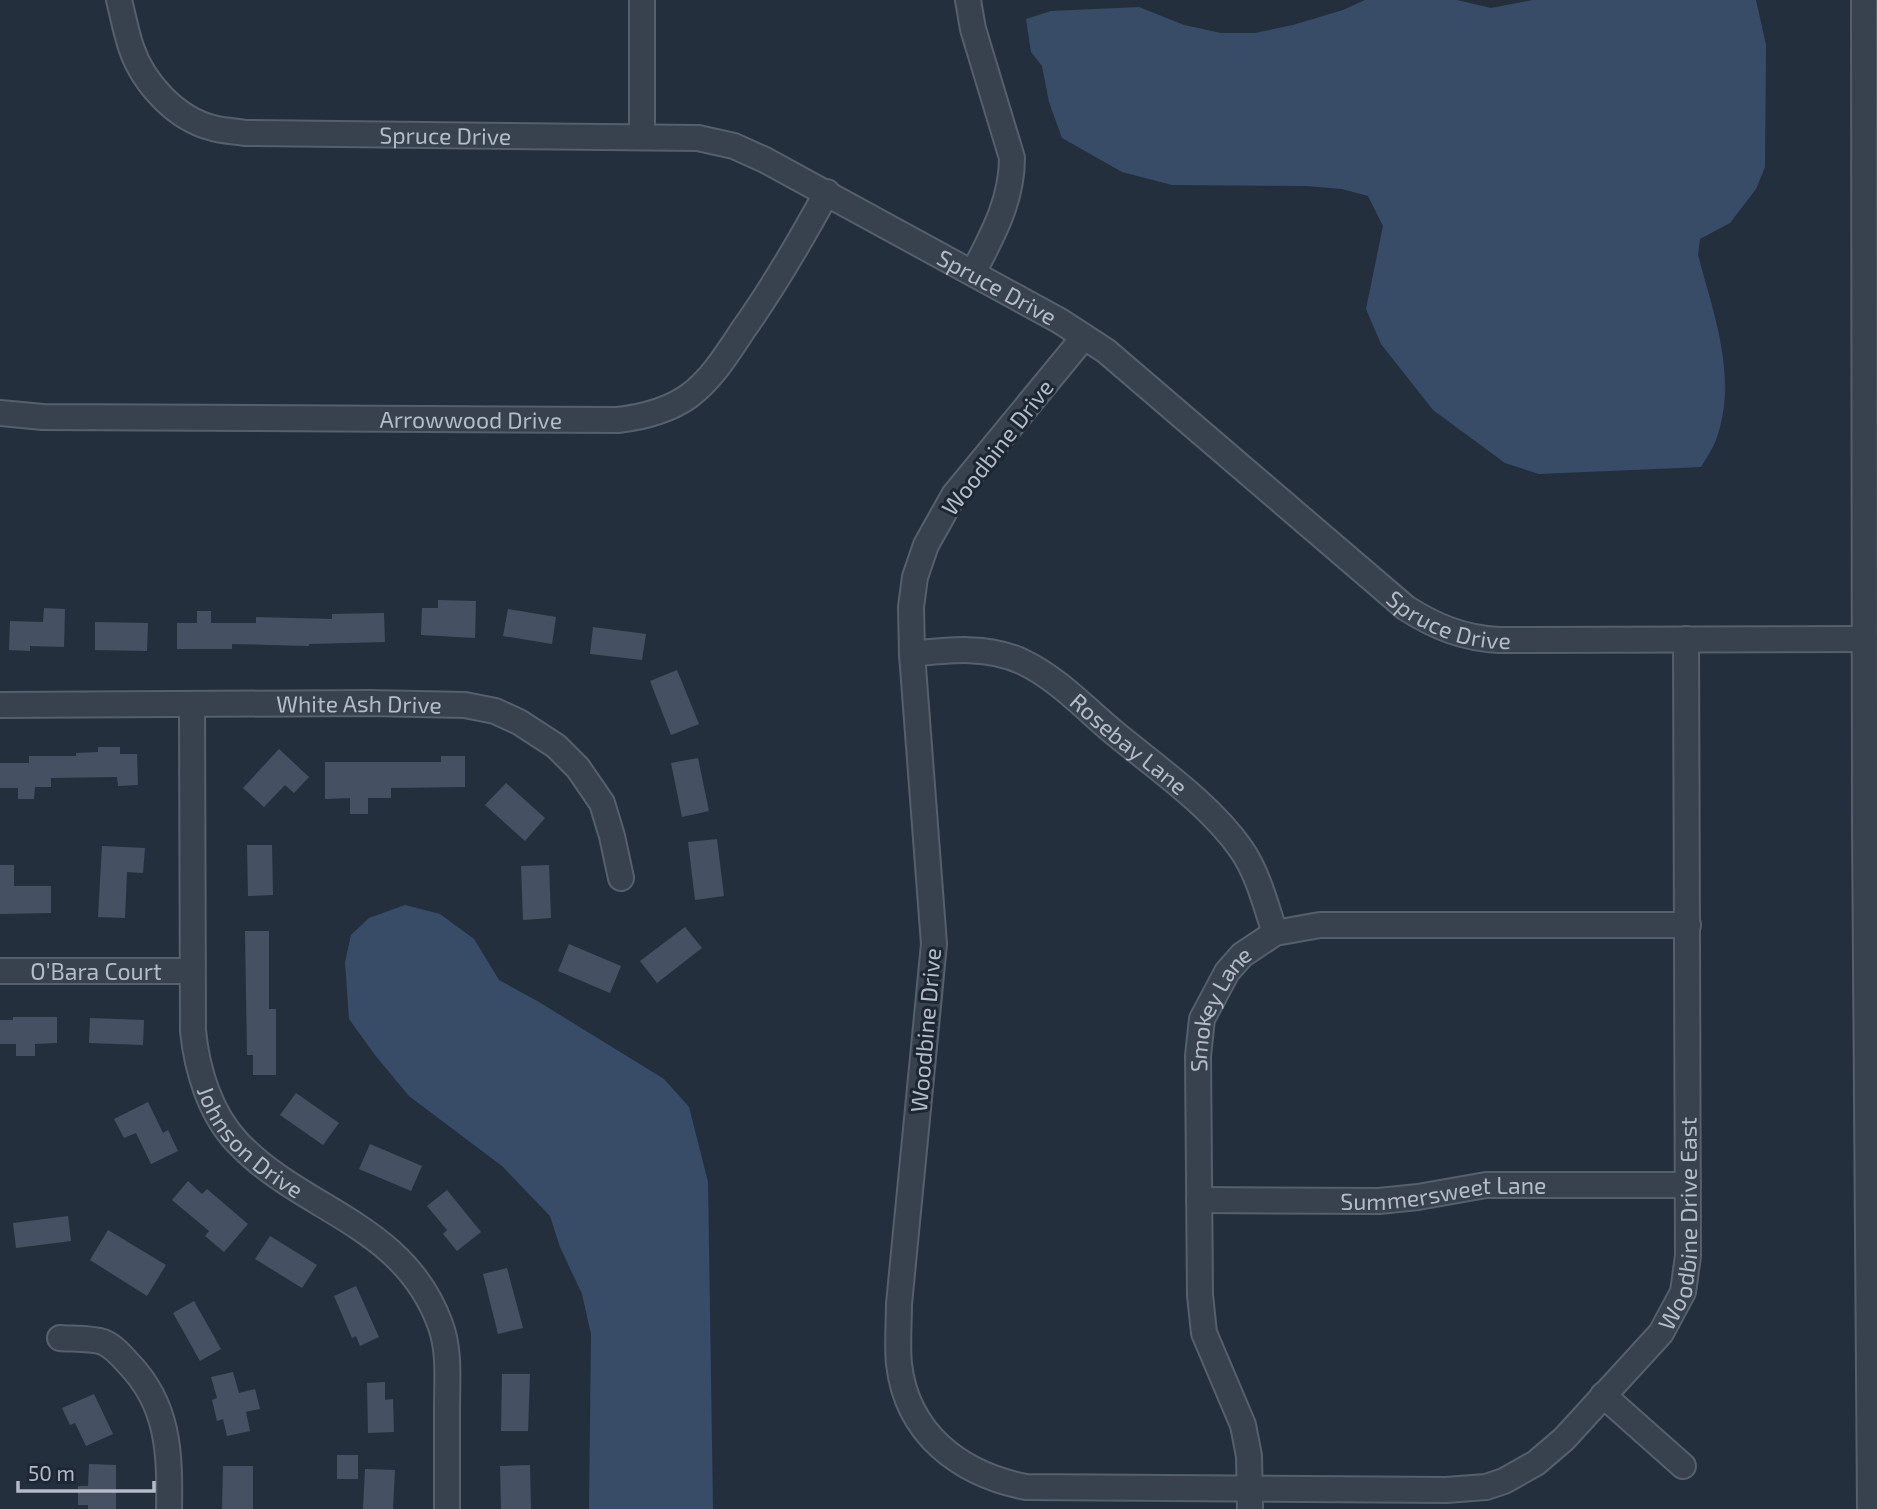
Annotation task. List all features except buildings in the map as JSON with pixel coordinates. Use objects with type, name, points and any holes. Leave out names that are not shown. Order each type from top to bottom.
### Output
[{"type":"street","name":"Spruce Drive","points":[[118,0],[131,50],[148,80],[169,104],[190,119],[212,128],[245,133],[698,138],[734,146],[765,160],[1060,321],[1084,337],[1127,368],[1406,608],[1443,629],[1476,639],[1499,640],[1865,639]]},
{"type":"street","points":[[642,0],[642,137]]},
{"type":"street","points":[[968,0],[973,29],[1012,158],[1007,201],[973,273]]},
{"type":"street","points":[[1864,0],[1865,639],[1873,1375],[1870,1509]]},
{"type":"street","name":"Arrowwood Drive","points":[[0,413],[84,417],[618,420],[642,417],[686,398],[704,384],[771,289],[827,192]]},
{"type":"street","name":"Woodbine Drive","points":[[1084,337],[954,495],[926,545],[915,578],[911,607],[912,654],[934,944],[899,1304],[899,1364],[912,1406],[939,1446],[974,1471],[1000,1482],[1026,1487],[1250,1499]]},
{"type":"street","name":"Woodbine Drive East","points":[[1250,1499],[1486,1488],[1517,1475],[1536,1464],[1564,1438],[1661,1333],[1684,1292],[1688,1256],[1686,639]]},
{"type":"street","name":"Rosebay Lane","points":[[912,654],[959,650],[998,654],[1023,662],[1056,684],[1218,820],[1243,851],[1275,933]]},
{"type":"street","name":"Johnson Drive","points":[[192,704],[193,1031],[195,1055],[203,1083],[236,1141],[266,1168],[382,1242],[426,1294],[440,1325],[447,1355],[447,1509]]},
{"type":"street","name":"White Ash Drive","points":[[0,705],[442,704],[495,711],[519,722],[556,746],[578,768],[602,803],[621,878]]},
{"type":"street","name":"Smokey Lane","points":[[1250,1499],[1249,1457],[1243,1426],[1204,1334],[1200,1295],[1198,1056],[1202,1019],[1227,972],[1242,955],[1275,933],[1320,925],[1688,925]]},
{"type":"street","name":"O'Bara Court","points":[[0,971],[192,971]]},
{"type":"street","name":"Summersweet Lane","points":[[1199,1200],[1379,1201],[1486,1185],[1688,1185]]},
{"type":"street","points":[[60,1338],[102,1342],[119,1353],[141,1376],[162,1417],[167,1438],[169,1509]]},
{"type":"street","points":[[1603,1395],[1682,1466]]},
{"type":"water","points":[[1365,0],[1457,0],[1491,8],[1533,0],[1756,0],[1766,45],[1765,167],[1756,189],[1730,223],[1700,239],[1698,255],[1721,343],[1725,389],[1718,434],[1701,467],[1539,474],[1505,463],[1433,410],[1381,344],[1366,309],[1383,226],[1368,196],[1342,189],[1307,186],[1172,185],[1122,172],[1062,138],[1049,102],[1042,66],[1031,52],[1026,19],[1051,11],[1139,7],[1184,25],[1221,33],[1255,33],[1343,10]]},
{"type":"water","points":[[405,905],[440,914],[474,939],[499,980],[664,1079],[689,1107],[708,1182],[713,1509],[589,1509],[591,1334],[582,1294],[560,1247],[550,1216],[502,1166],[409,1096],[349,1019],[345,962],[351,935],[369,918]]}]
